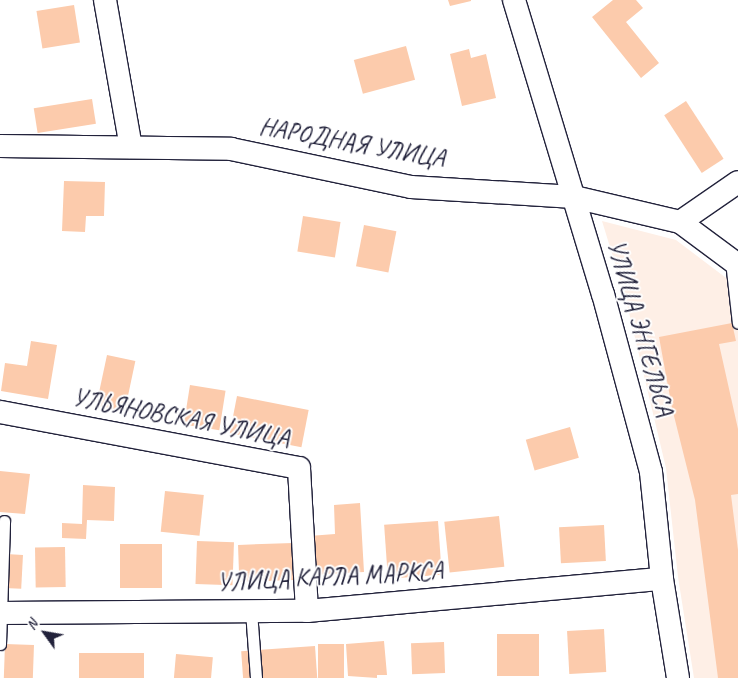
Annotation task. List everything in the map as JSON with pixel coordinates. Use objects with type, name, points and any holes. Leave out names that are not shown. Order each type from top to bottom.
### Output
[{"type":"street","points":[[105,0],[131,148]]},
{"type":"street","name":"УЛИЦА ЭНГЕЛЬСА","points":[[514,0],[574,197],[651,472],[662,579],[678,678]]},
{"type":"street","name":"НАРОДНАЯ УЛИЦА","points":[[0,146],[231,149],[410,186],[574,197],[680,222],[735,262]]},
{"type":"street","points":[[680,222],[738,182]]},
{"type":"street","name":"УЛЬЯНОВСКАЯ УЛИЦА","points":[[0,412],[299,468],[308,611]]},
{"type":"street","name":"УЛИЦА КАРЛА МАРКСА","points":[[0,613],[308,611],[662,579]]},
{"type":"lane","points":[[735,262],[738,324]]},
{"type":"lane","points":[[0,644],[4,521]]},
{"type":"lane","points":[[251,611],[256,678]]},
{"type":"shaded area","points":[[602,221],[676,240],[738,287],[738,678],[694,678],[678,577],[666,468],[625,296]]},
{"type":"building","points":[[448,0],[471,0],[471,1],[450,6]]},
{"type":"building","points":[[613,0],[636,0],[643,8],[626,22],[659,63],[641,78],[592,17]]},
{"type":"building","points":[[74,5],[80,43],[42,48],[36,11]]},
{"type":"building","points":[[406,46],[415,80],[363,94],[354,60]]},
{"type":"building","points":[[469,49],[471,58],[486,54],[496,98],[462,106],[450,54]]},
{"type":"building","points":[[92,99],[96,124],[38,133],[34,108]]},
{"type":"building","points":[[686,101],[724,159],[702,173],[664,115]]},
{"type":"building","points":[[64,181],[105,182],[104,216],[86,216],[85,232],[62,231]]},
{"type":"building","points":[[303,216],[341,222],[335,258],[297,252]]},
{"type":"building","points":[[364,225],[396,231],[388,273],[356,266]]},
{"type":"building","points":[[732,323],[736,341],[719,344],[738,429],[738,494],[731,495],[738,550],[738,678],[718,678],[695,500],[672,408],[659,337]]},
{"type":"building","points":[[31,341],[57,345],[48,399],[1,391],[5,363],[27,366]]},
{"type":"building","points":[[107,355],[135,361],[125,412],[96,406]]},
{"type":"building","points":[[190,385],[226,391],[219,430],[184,425]]},
{"type":"building","points":[[237,396],[309,410],[301,447],[230,433]]},
{"type":"building","points":[[570,427],[579,458],[535,470],[526,440]]},
{"type":"building","points":[[0,471],[30,474],[25,514],[0,512]]},
{"type":"building","points":[[83,485],[115,487],[114,521],[87,520],[86,539],[62,538],[62,523],[82,524]]},
{"type":"building","points":[[165,491],[204,495],[200,536],[161,532]]},
{"type":"building","points":[[360,503],[364,572],[311,575],[309,536],[335,534],[334,505]]},
{"type":"building","points":[[499,516],[504,567],[450,572],[444,522]]},
{"type":"building","points":[[438,521],[442,575],[388,579],[384,525]]},
{"type":"building","points":[[604,525],[606,561],[561,563],[559,527]]},
{"type":"building","points":[[197,541],[234,542],[232,585],[195,584]]},
{"type":"building","points":[[293,543],[294,580],[239,582],[238,545]]},
{"type":"building","points":[[120,544],[162,544],[162,588],[120,588]]},
{"type":"building","points":[[65,547],[66,587],[36,588],[35,548]]},
{"type":"building","points":[[6,554],[23,555],[21,589],[4,588]]},
{"type":"building","points":[[604,629],[606,672],[569,674],[567,631]]},
{"type":"building","points":[[497,634],[539,634],[539,676],[497,676]]},
{"type":"building","points":[[384,641],[387,675],[377,675],[377,678],[348,676],[346,644]]},
{"type":"building","points":[[444,642],[445,673],[412,674],[411,643]]},
{"type":"building","points":[[5,644],[34,645],[33,678],[4,678]]},
{"type":"building","points":[[318,644],[344,644],[344,678],[318,678]]},
{"type":"building","points":[[315,646],[317,678],[243,678],[241,651]]},
{"type":"building","points":[[79,653],[144,653],[144,678],[79,678]]},
{"type":"building","points":[[176,654],[213,657],[211,678],[174,678]]}]
